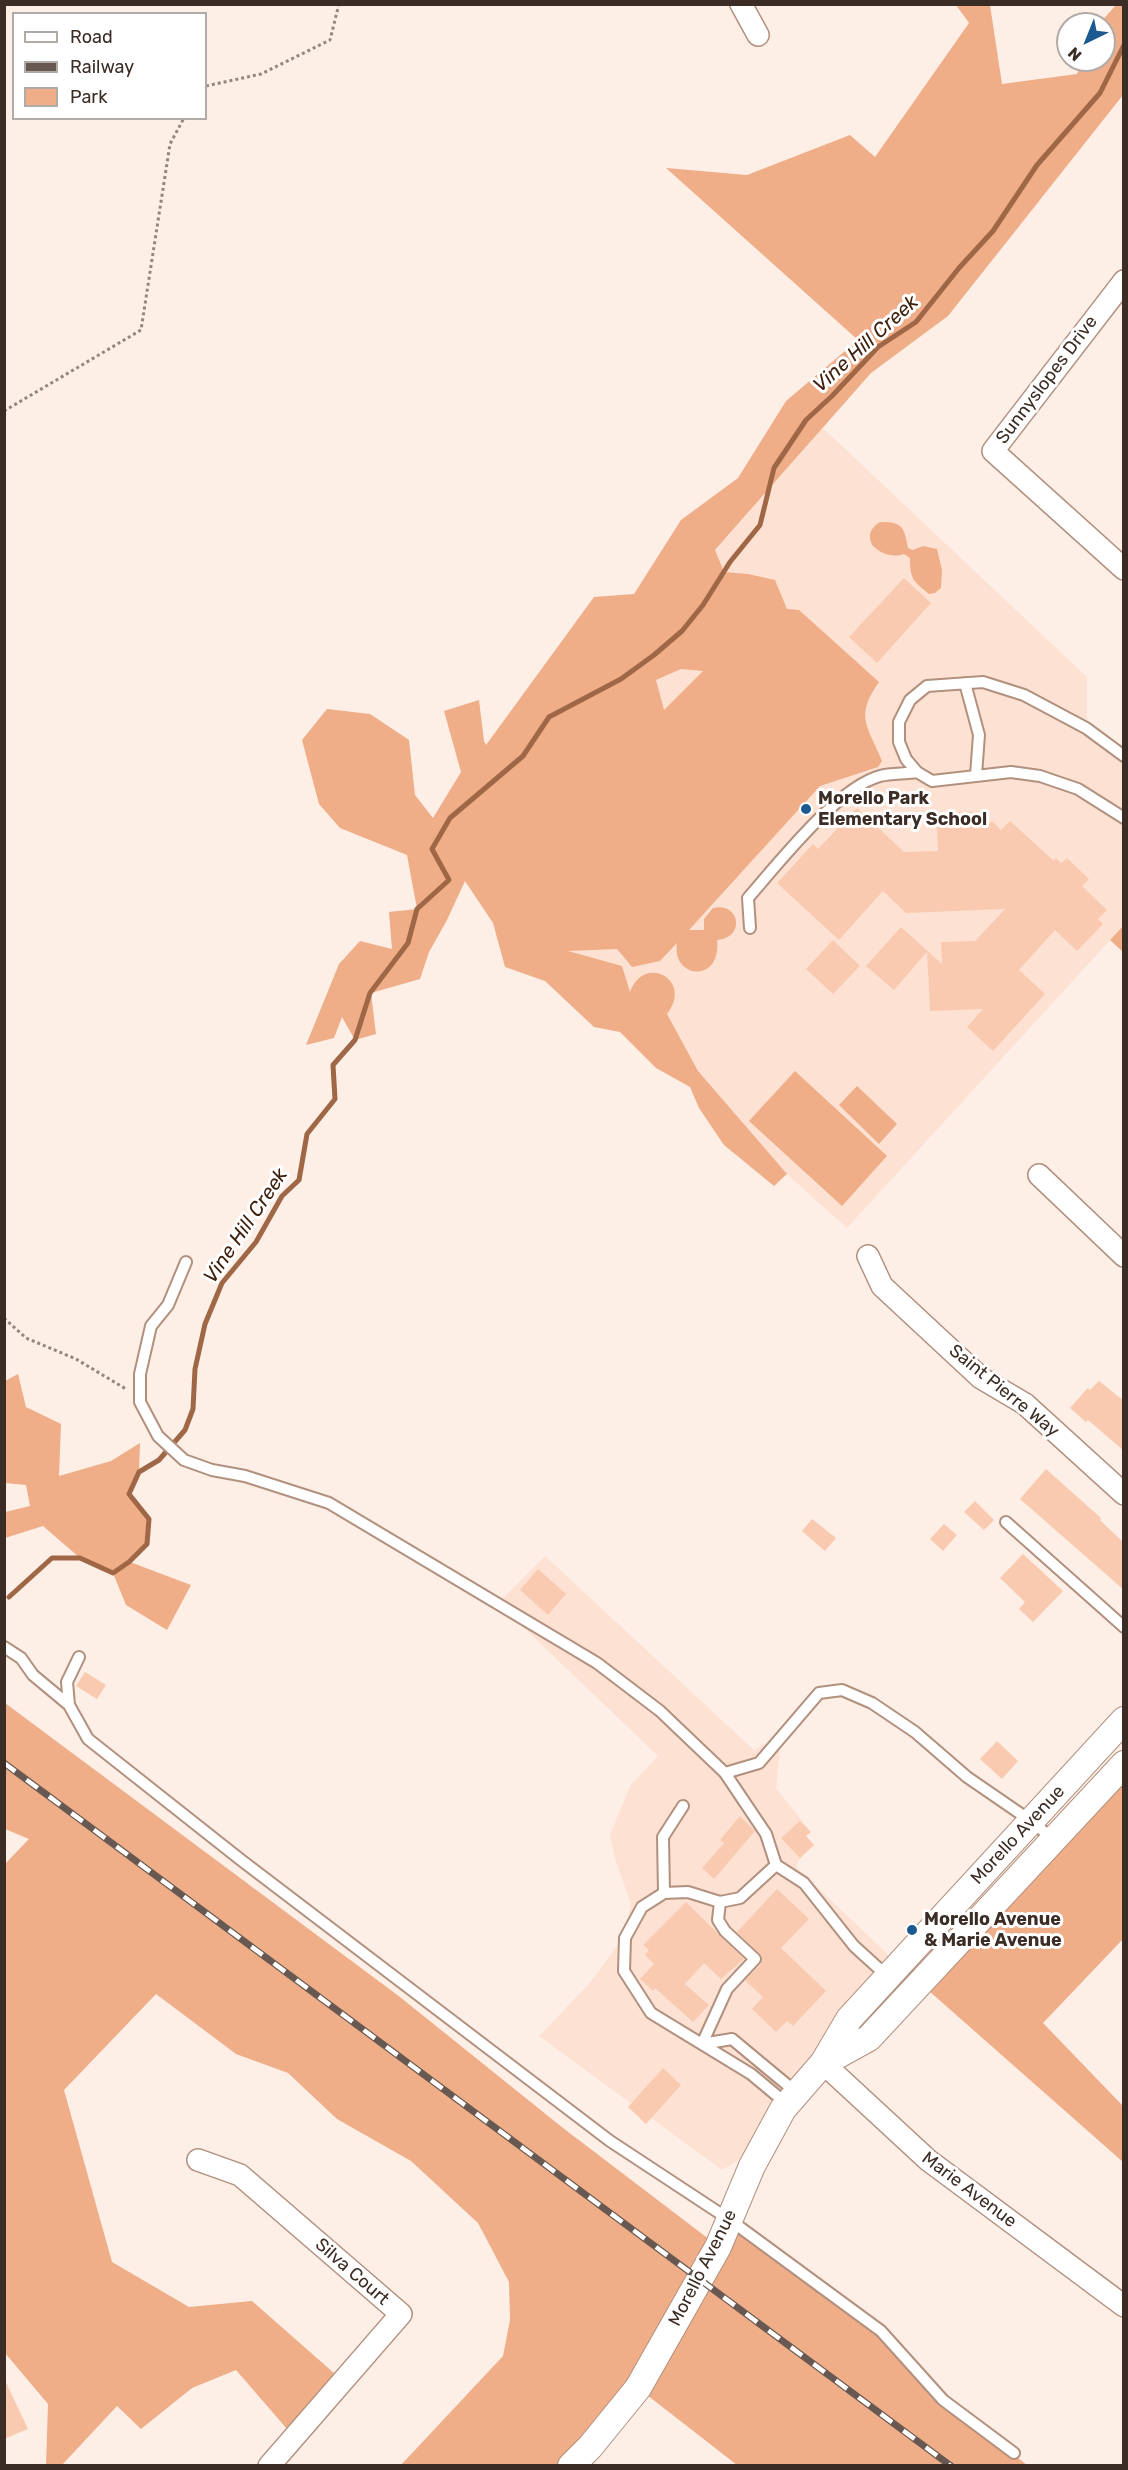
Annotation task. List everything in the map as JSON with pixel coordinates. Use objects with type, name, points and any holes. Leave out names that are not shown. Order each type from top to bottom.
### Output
[{"type":"street","points":[[741,4],[758,35]]},
{"type":"street","name":"Sunnyslopes Drive","points":[[1124,281],[993,452],[1124,569]]},
{"type":"street","points":[[1039,1175],[1124,1256]]},
{"type":"street","name":"Saint Pierre Way","points":[[868,1257],[882,1286],[981,1378],[1025,1404],[1124,1494]]},
{"type":"street","name":"Morello Avenue","points":[[571,2466],[590,2447],[638,2388],[718,2247],[752,2166],[792,2098],[823,2063],[849,2019],[1124,1720]]},
{"type":"street","name":"Morello Avenue","points":[[823,2063],[869,2038],[1124,1764]]},
{"type":"street","name":"Marie Avenue","points":[[823,2063],[928,2160],[1124,2306]]},
{"type":"street","name":"Silva Court","points":[[198,2160],[240,2175],[400,2314],[269,2466]]},
{"type":"lane","points":[[1124,756],[1086,728],[1024,695],[983,682],[927,686],[910,700],[899,722],[899,742],[906,759],[917,772],[932,781],[1011,772],[1040,776],[1078,789],[1124,818]]},
{"type":"lane","points":[[965,683],[979,735],[976,775]]},
{"type":"lane","points":[[750,928],[747,898],[788,851],[845,793],[879,776],[917,772]]},
{"type":"lane","points":[[186,1262],[168,1305],[151,1326],[140,1374],[140,1398],[158,1436],[184,1460],[212,1470],[245,1476],[329,1503],[597,1663],[660,1711],[725,1773],[766,1834],[776,1865],[804,1883],[854,1946],[888,1977]]},
{"type":"lane","points":[[1006,1522],[1124,1627]]},
{"type":"lane","points":[[4,1647],[21,1658],[33,1675],[69,1705],[88,1739],[241,1860],[610,2141],[730,2220],[881,2331],[943,2400],[1014,2453]]},
{"type":"lane","points":[[69,1705],[67,1682],[79,1657]]},
{"type":"lane","points":[[725,1773],[759,1763],[819,1694],[842,1690],[872,1703],[915,1732],[968,1777],[1054,1839]]},
{"type":"lane","points":[[664,1893],[663,1837],[683,1806]]},
{"type":"lane","points":[[776,1865],[740,1898],[720,1902],[688,1892],[664,1893],[642,1907],[625,1938],[624,1971],[651,2013],[792,2098]]},
{"type":"lane","points":[[702,2044],[727,1989],[755,1959],[718,1920],[720,1902]]},
{"type":"lane","points":[[702,2044],[732,2039],[792,2098]]},
{"type":"path","points":[[207,87],[261,74],[330,40],[339,4]]},
{"type":"path","points":[[4,411],[141,330],[170,144],[183,120]]},
{"type":"path","points":[[4,1318],[26,1338],[76,1359],[140,1398]]},
{"type":"shaded area","name":"Morello Park Elementary School","points":[[823,428],[1087,677],[1087,728],[1123,758],[1123,926],[847,1228],[539,952],[443,860]]},
{"type":"shaded area","points":[[545,1556],[754,1750],[769,1742],[780,1751],[776,1788],[811,1832],[806,1836],[814,1845],[800,1858],[796,1867],[899,1965],[764,2145],[722,2170],[539,2036],[589,1984],[624,1936],[631,1904],[616,1862],[610,1835],[630,1786],[658,1756],[498,1603]]},
{"type":"green space","points":[[956,5],[990,5],[1002,84],[1077,74],[1078,72],[1116,72],[1116,12],[1110,12],[1116,5],[1123,5],[1123,95],[948,316],[871,373],[715,550],[724,572],[775,580],[787,609],[799,610],[879,682],[871,694],[865,713],[868,730],[882,761],[878,767],[820,786],[689,930],[704,930],[704,919],[713,908],[729,910],[734,915],[736,927],[726,938],[717,940],[716,954],[712,964],[705,970],[697,972],[681,964],[677,955],[677,943],[660,961],[632,967],[617,949],[568,951],[622,966],[630,992],[637,980],[645,974],[655,973],[671,982],[675,991],[674,1002],[667,1014],[698,1071],[787,1174],[774,1186],[724,1145],[699,1108],[690,1087],[656,1068],[620,1032],[594,1027],[545,981],[505,967],[493,923],[465,881],[429,952],[420,979],[371,993],[376,1034],[355,1040],[342,1017],[334,1038],[306,1045],[339,964],[360,941],[392,949],[389,912],[417,909],[407,855],[340,828],[319,804],[302,740],[327,709],[370,714],[409,740],[415,795],[433,818],[461,772],[444,711],[479,700],[486,745],[594,597],[634,594],[681,520],[738,478],[786,401],[858,340],[666,168],[747,175],[850,135],[875,157],[969,23]],"holes":[[[681,669],[703,671],[664,710],[656,680]]]},
{"type":"green space","points":[[880,522],[894,523],[901,527],[908,548],[913,550],[923,546],[937,549],[942,570],[941,588],[929,594],[914,579],[910,558],[904,554],[895,556],[887,554],[872,545],[871,532]]},
{"type":"green space","points":[[1123,926],[1123,952],[1110,940]]},
{"type":"green space","points":[[795,1071],[887,1156],[842,1206],[749,1121]]},
{"type":"green space","points":[[857,1086],[897,1124],[879,1144],[839,1105]]},
{"type":"green space","points":[[18,1374],[26,1407],[61,1424],[59,1476],[111,1461],[140,1443],[139,1472],[129,1494],[149,1519],[147,1544],[130,1562],[191,1585],[167,1630],[126,1605],[113,1573],[80,1558],[43,1526],[5,1538],[5,1512],[30,1506],[26,1485],[5,1483],[5,1381]]},
{"type":"green space","points":[[5,1703],[400,1997],[563,2128],[718,2246],[730,2220],[881,2331],[943,2400],[1027,2465],[737,2465],[638,2388],[571,2465],[401,2465],[503,2356],[510,2320],[509,2282],[478,2223],[411,2161],[337,2119],[288,2073],[236,2054],[156,1994],[64,2090],[112,2262],[189,2307],[252,2301],[343,2381],[294,2437],[236,2370],[192,2388],[141,2429],[117,2406],[62,2465],[46,2465],[48,2404],[5,2353],[4,1865],[29,1839],[5,1829]]},
{"type":"green space","points":[[1123,1782],[1123,1939],[1043,2023],[1123,2106],[1123,2162],[920,1983]]},
{"type":"building","points":[[904,578],[931,603],[877,663],[849,637]]},
{"type":"building","points":[[857,808],[904,852],[938,851],[936,813],[982,811],[983,823],[993,822],[1001,830],[1010,821],[1054,861],[1056,858],[1061,863],[1067,858],[1089,879],[1082,886],[1107,910],[1098,919],[1103,924],[1077,951],[1055,930],[1019,970],[1045,994],[993,1051],[967,1027],[983,1009],[930,1011],[927,952],[894,990],[866,966],[901,927],[942,964],[941,942],[975,941],[1005,909],[906,913],[883,891],[839,940],[777,883],[813,844],[818,849]]},
{"type":"building","points":[[833,940],[860,966],[833,994],[806,969]]},
{"type":"building","points":[[1099,1381],[1124,1401],[1124,1451],[1088,1420],[1086,1422],[1070,1408],[1088,1388],[1090,1390]]},
{"type":"building","points":[[1046,1469],[1101,1518],[1100,1520],[1124,1543],[1124,1590],[1020,1499]]},
{"type":"building","points":[[975,1501],[994,1520],[984,1530],[964,1512]]},
{"type":"building","points":[[812,1519],[836,1538],[825,1551],[802,1531]]},
{"type":"building","points":[[944,1524],[957,1535],[943,1551],[930,1539]]},
{"type":"building","points":[[1023,1554],[1063,1591],[1033,1622],[1019,1609],[1025,1602],[1000,1578]]},
{"type":"building","points":[[538,1569],[566,1594],[548,1615],[520,1590]]},
{"type":"building","points":[[85,1672],[106,1685],[97,1699],[76,1686]]},
{"type":"building","points":[[997,1741],[1018,1761],[1002,1779],[980,1759]]},
{"type":"building","points":[[740,1816],[755,1831],[714,1879],[702,1868],[724,1843],[720,1840]]},
{"type":"building","points":[[800,1821],[811,1832],[806,1836],[814,1845],[800,1858],[781,1838]]},
{"type":"building","points":[[777,1889],[809,1919],[781,1948],[826,1991],[793,2026],[787,2021],[776,2032],[752,2009],[763,1997],[745,1980],[761,1964],[762,1956],[737,1932]]},
{"type":"building","points":[[686,1902],[744,1959],[721,1979],[704,1963],[685,1984],[709,2005],[693,2022],[655,1988],[653,1991],[640,1979],[654,1964],[645,1955],[649,1950],[643,1945]]},
{"type":"building","points":[[663,2068],[681,2085],[646,2124],[628,2107]]},
{"type":"building","points":[[4,2378],[28,2429],[4,2439]]},
{"type":"waterway","name":"Vine Hill Creek","points":[[9,1597],[52,1558],[80,1558],[113,1573],[129,1562],[147,1544],[149,1519],[129,1494],[139,1472],[159,1460],[185,1430],[193,1409],[195,1369],[205,1324],[222,1283],[256,1242],[282,1196],[299,1180],[307,1134],[335,1099],[333,1065],[355,1040],[370,993],[408,943],[417,909],[449,880],[432,849],[450,818],[523,756],[549,717],[621,679],[682,631],[703,605],[730,562],[760,525],[774,468],[806,420],[878,347],[916,322],[959,268],[993,231],[1037,165],[1100,93],[1124,45]]},
{"type":"railway","points":[[4,1763],[951,2466]]},
{"type":"place","name":"Morello Park Elementary School","points":[[806,809]]},
{"type":"place","name":"Morello Avenue & Marie Avenue","points":[[912,1930]]}]
